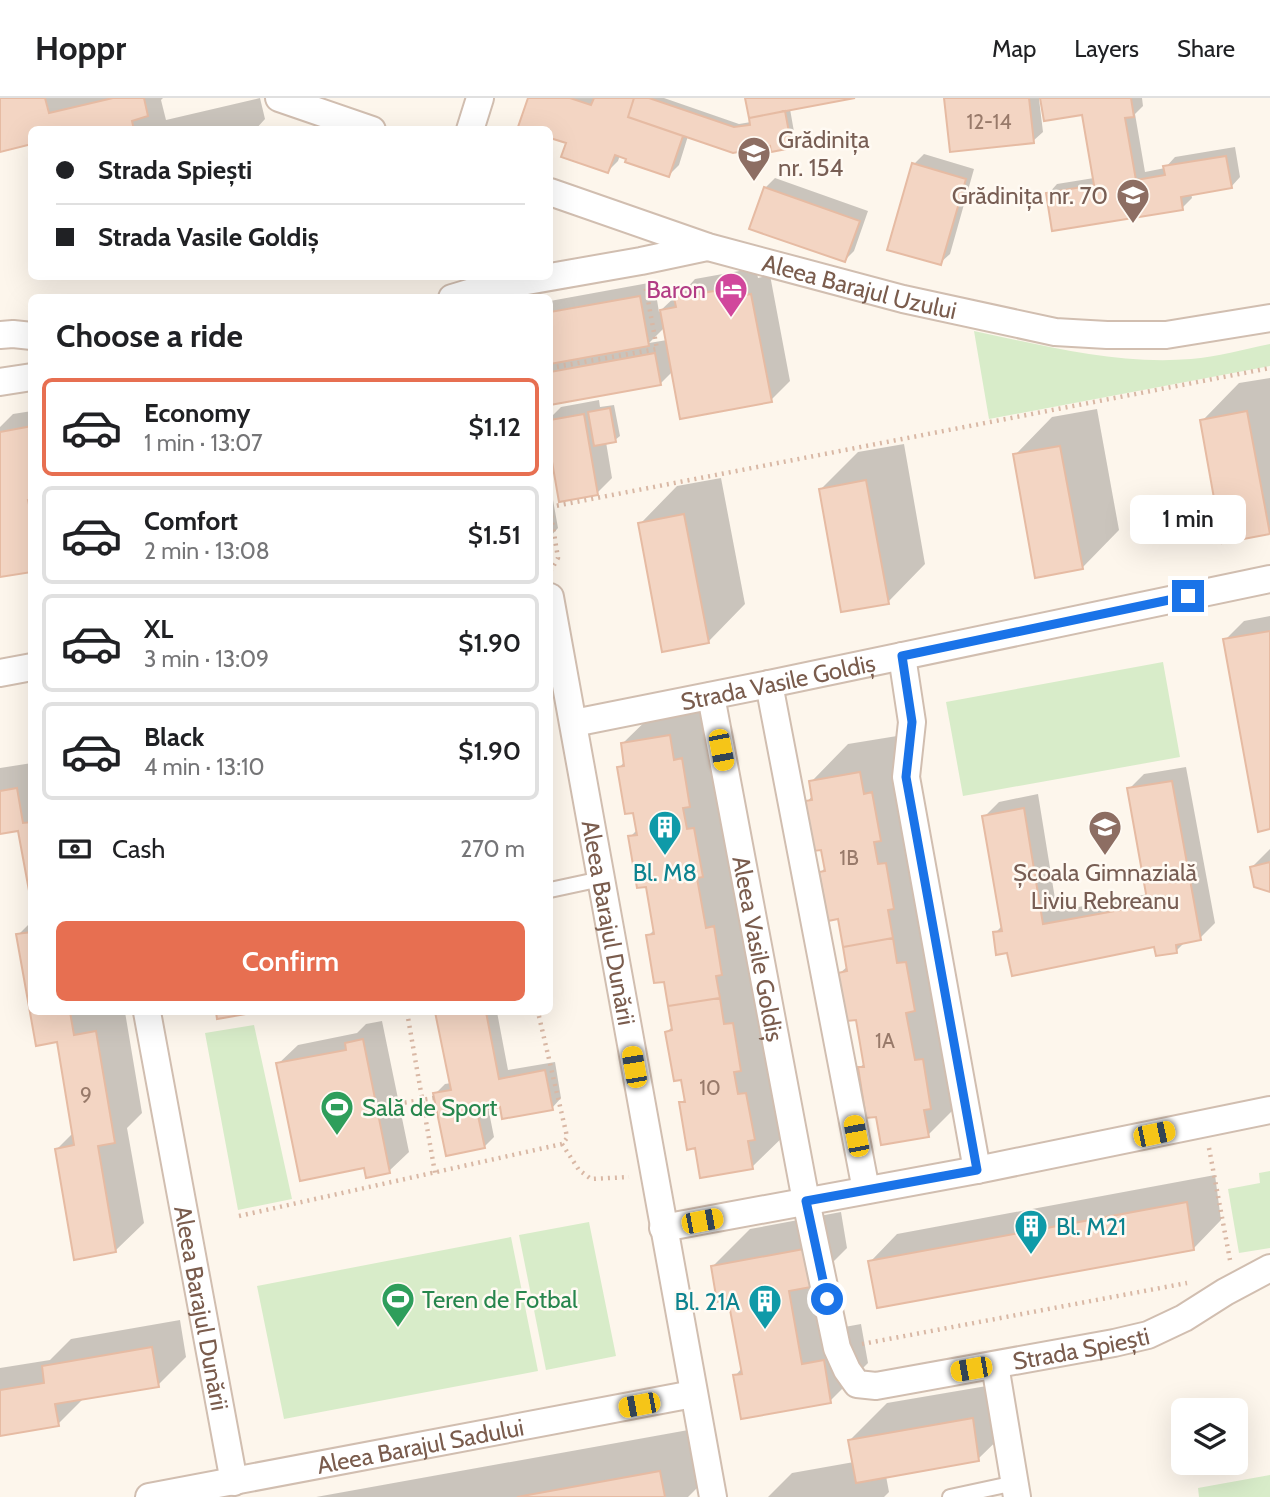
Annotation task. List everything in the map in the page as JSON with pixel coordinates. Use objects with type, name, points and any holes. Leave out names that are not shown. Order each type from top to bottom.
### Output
[{"type":"street","points":[[279,98],[307,103],[362,126]]},
{"type":"street","points":[[471,126],[480,98]]},
{"type":"street","points":[[553,193],[708,247]]},
{"type":"street","name":"Aleea Barajul Uzului","points":[[553,276],[708,247],[903,299],[1055,332],[1167,335],[1270,318]]},
{"type":"street","name":"Aleea Barajul Uzului","points":[[465,294],[533,280]]},
{"type":"street","points":[[0,335],[28,336]]},
{"type":"street","points":[[0,382],[28,378]]},
{"type":"street","name":"Strada Vasile Goldiș","points":[[574,723],[1270,579]]},
{"type":"street","name":"Aleea Barajul Dunării","points":[[553,613],[713,1497]]},
{"type":"street","points":[[902,656],[912,722],[906,777],[977,1170]]},
{"type":"street","points":[[0,673],[28,668]]},
{"type":"street","points":[[769,684],[866,1190]]},
{"type":"street","name":"Aleea Vasile Goldiș","points":[[711,696],[806,1201]]},
{"type":"street","name":"Aleea Barajul Dunării","points":[[148,1015],[233,1482]]},
{"type":"street","points":[[663,1228],[977,1170],[1270,1110]]},
{"type":"street","name":"Strada Spiești","points":[[806,1201],[837,1348],[857,1384],[876,1386],[1148,1335],[1184,1318],[1224,1292],[1270,1268]]},
{"type":"street","points":[[995,1364],[1016,1490]]},
{"type":"street","name":"Aleea Barajul Sadului","points":[[149,1497],[693,1394]]},
{"type":"lane","points":[[553,889],[601,879]]},
{"type":"lane","points":[[950,1497],[1016,1490]]},
{"type":"path","points":[[553,367],[657,349],[641,261]]},
{"type":"path","points":[[553,507],[1270,368]]},
{"type":"path","points":[[553,527],[558,558],[553,567]]},
{"type":"path","points":[[408,1015],[435,1173]]},
{"type":"path","points":[[239,1216],[562,1144],[567,1138],[539,1015]]},
{"type":"path","points":[[377,1107],[434,1098]]},
{"type":"path","points":[[1205,1123],[1230,1261]]},
{"type":"path","points":[[562,1144],[579,1170],[591,1180],[629,1177]]},
{"type":"path","points":[[837,1348],[1192,1282]]},
{"type":"green space","points":[[974,331],[1082,353],[1136,359],[1201,358],[1270,344],[1270,366],[989,419]]},
{"type":"green space","points":[[1163,662],[1180,757],[963,796],[946,702]]},
{"type":"green space","points":[[254,1025],[292,1199],[238,1210],[205,1033]]},
{"type":"green space","points":[[1270,1171],[1270,1248],[1239,1253],[1228,1189],[1260,1183],[1259,1173]]},
{"type":"green space","points":[[589,1222],[616,1356],[546,1370],[519,1235]]},
{"type":"green space","name":"Teren de Fotbal","points":[[511,1237],[538,1371],[284,1419],[257,1286]]},
{"type":"green space","points":[[1270,1475],[1270,1497],[1199,1497],[1198,1488]]},
{"type":"building","points":[[0,98],[45,98],[49,113],[113,98],[144,98],[148,116],[132,121],[133,126],[28,126],[28,145],[0,152]]},
{"type":"building","points":[[528,98],[570,98],[591,105],[594,98],[634,98],[628,117],[683,136],[669,177],[625,162],[626,159],[615,155],[608,173],[561,157],[566,143],[553,139],[553,126],[518,126]]},
{"type":"building","points":[[634,98],[649,98],[734,127],[750,125],[749,118],[785,111],[792,148],[771,152],[770,146],[733,153],[628,117]]},
{"type":"building","points":[[745,98],[855,98],[749,118]]},
{"type":"building","points":[[944,98],[1029,98],[1034,143],[950,152]]},
{"type":"building","points":[[1040,98],[1131,98],[1134,117],[1125,118],[1136,180],[1165,175],[1163,166],[1226,156],[1232,188],[1181,197],[1183,210],[1052,231],[1046,193],[1094,185],[1082,115],[1044,121]]},
{"type":"building","points":[[912,163],[966,179],[941,265],[887,250]]},
{"type":"building","points":[[764,187],[860,221],[845,262],[749,229]]},
{"type":"building","points":[[737,287],[739,296],[751,294],[772,402],[680,419],[660,310],[676,307],[674,298]]},
{"type":"building","points":[[640,296],[649,346],[553,363],[553,311]]},
{"type":"building","points":[[655,353],[661,385],[553,404],[553,371]]},
{"type":"building","points":[[610,408],[616,442],[594,446],[588,412]]},
{"type":"building","points":[[1247,411],[1270,534],[1222,543],[1200,420]]},
{"type":"building","points":[[584,414],[598,495],[559,502],[553,467],[553,419]]},
{"type":"building","points":[[28,427],[28,573],[0,577],[0,432]]},
{"type":"building","points":[[1060,446],[1083,569],[1035,578],[1013,454]]},
{"type":"building","points":[[866,480],[889,604],[841,612],[819,489]]},
{"type":"building","points":[[684,514],[709,643],[662,652],[638,523]]},
{"type":"building","points":[[1270,631],[1270,829],[1258,832],[1223,639]]},
{"type":"building","name":"Bl. M8","points":[[670,735],[674,760],[682,758],[690,807],[683,808],[687,829],[694,828],[703,877],[697,878],[706,928],[714,926],[722,975],[716,976],[720,998],[668,1006],[664,982],[654,983],[646,935],[654,934],[646,887],[637,888],[628,836],[637,835],[633,813],[625,814],[617,767],[624,766],[621,743]]},
{"type":"building","points":[[860,772],[864,794],[872,792],[881,841],[874,842],[878,864],[886,863],[894,909],[888,910],[893,938],[843,947],[838,919],[828,921],[819,872],[825,871],[821,850],[813,851],[805,801],[812,800],[809,781]]},
{"type":"building","points":[[1172,781],[1201,940],[1176,945],[1177,953],[1156,956],[1154,947],[1012,976],[1007,953],[996,955],[993,932],[1002,931],[982,816],[1024,808],[1043,924],[1148,905],[1127,788]]},
{"type":"building","points":[[17,788],[23,823],[28,822],[28,885],[18,831],[0,834],[0,791]]},
{"type":"building","points":[[1270,862],[1270,892],[1254,887],[1250,867]]},
{"type":"building","points":[[28,932],[28,1001],[16,934]]},
{"type":"building","points":[[893,938],[897,963],[906,962],[915,1011],[906,1013],[915,1060],[923,1059],[931,1109],[924,1110],[929,1137],[881,1145],[876,1117],[866,1118],[858,1067],[864,1067],[856,1020],[847,1021],[838,973],[847,971],[843,947]]},
{"type":"building","points":[[720,998],[724,1024],[733,1023],[741,1071],[734,1072],[738,1094],[746,1093],[755,1140],[748,1141],[753,1169],[700,1178],[695,1148],[687,1150],[679,1102],[685,1102],[681,1080],[674,1081],[665,1032],[672,1030],[668,1006]]},
{"type":"building","points":[[30,1015],[71,1015],[74,1035],[96,1031],[115,1143],[98,1146],[116,1252],[74,1260],[55,1149],[74,1145],[57,1042],[36,1046]]},
{"type":"building","points":[[216,1015],[240,1015],[217,1019]]},
{"type":"building","points":[[436,1015],[487,1015],[499,1079],[545,1070],[553,1110],[502,1119],[500,1107],[477,1111],[485,1148],[446,1156],[433,1093],[451,1090]]},
{"type":"building","name":"Sală de Sport","points":[[363,1039],[390,1173],[366,1178],[364,1168],[300,1181],[276,1063],[346,1050],[345,1043]]},
{"type":"building","name":"Bl. M21","points":[[1187,1202],[1194,1250],[877,1308],[868,1261]]},
{"type":"building","name":"Bl. 21A","points":[[804,1249],[811,1287],[789,1291],[802,1364],[824,1360],[831,1403],[741,1419],[733,1375],[742,1374],[728,1299],[717,1302],[711,1266]]},
{"type":"building","points":[[152,1347],[159,1387],[55,1404],[59,1426],[0,1436],[0,1390],[44,1383],[42,1366]]},
{"type":"building","points":[[973,1418],[979,1461],[856,1483],[848,1440]]},
{"type":"building","points":[[660,1471],[665,1497],[517,1497]]},
{"type":"place","name":"Grădinița nr. 154","points":[[754,183]]},
{"type":"place","name":"Grădinița nr. 70","points":[[1133,225]]},
{"type":"place","name":"Baron","points":[[731,319]]},
{"type":"place","name":"Bl. M8","points":[[665,857]]},
{"type":"place","name":"Școala Gimnazială Liviu Rebreanu","points":[[1105,857]]},
{"type":"place","name":"Sală de Sport","points":[[337,1137]]},
{"type":"place","name":"Bl. M21","points":[[1031,1256]]},
{"type":"place","name":"Teren de Fotbal","points":[[398,1329]]},
{"type":"place","name":"Bl. 21A","points":[[765,1331]]},
{"type":"route","points":[[827,1299],[806,1201],[977,1170],[906,777],[912,722],[902,656],[1188,596]]}]
